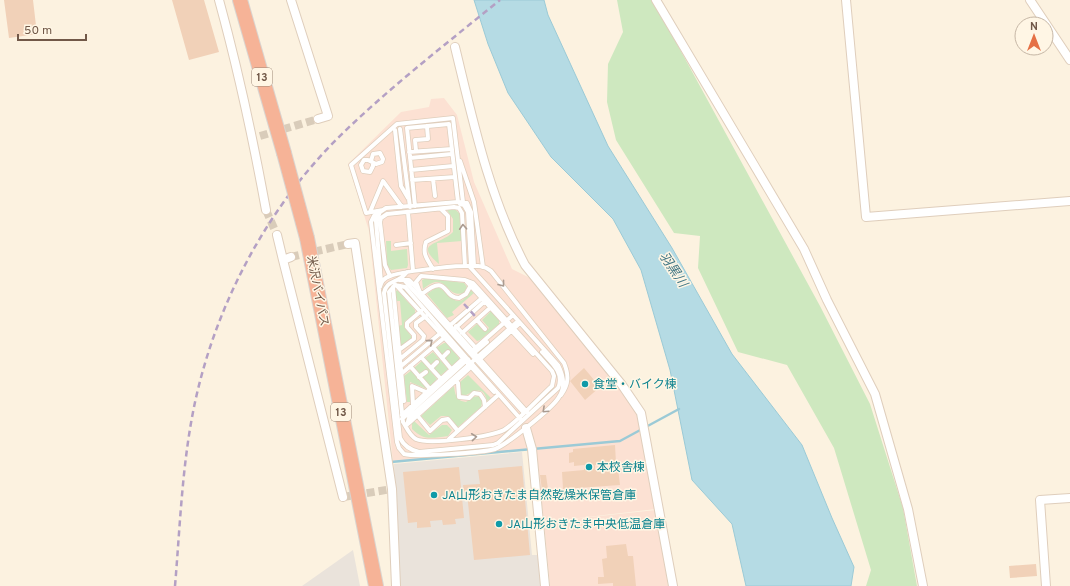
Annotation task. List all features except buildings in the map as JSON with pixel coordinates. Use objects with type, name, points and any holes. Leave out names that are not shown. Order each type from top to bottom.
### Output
[{"type":"highway","name":"米沢バイパス","points":[[240,0],[307,238],[376,586]]},
{"type":"street","points":[[219,0],[257,137],[266,210]]},
{"type":"street","points":[[291,0],[328,116],[318,119]]},
{"type":"street","points":[[656,0],[804,249],[827,300],[875,394],[908,509],[923,586]]},
{"type":"street","points":[[846,0],[866,217],[1070,201]]},
{"type":"street","points":[[1030,0],[1070,60]]},
{"type":"street","points":[[455,47],[492,188],[519,254],[525,265],[622,385],[641,413],[673,586]]},
{"type":"street","points":[[277,235],[287,258],[343,497]]},
{"type":"street","points":[[348,244],[355,243],[392,489],[396,586]]},
{"type":"street","points":[[523,424],[532,452],[545,586]]},
{"type":"street","points":[[1046,586],[1040,500],[1070,498]]},
{"type":"lane","points":[[458,202],[457,155],[453,118],[397,124],[351,165],[366,212],[458,202],[467,203],[470,208],[469,266]]},
{"type":"lane","points":[[390,130],[449,124],[458,202]]},
{"type":"lane","points":[[416,152],[415,140],[428,139],[427,126]]},
{"type":"lane","points":[[406,128],[415,206]]},
{"type":"lane","points":[[397,129],[410,207]]},
{"type":"lane","points":[[362,170],[370,172],[373,166],[372,154],[368,149]]},
{"type":"lane","points":[[409,152],[452,149]]},
{"type":"lane","points":[[355,176],[362,170],[362,162],[364,160],[379,164],[383,159],[380,153],[372,154]]},
{"type":"lane","points":[[410,158],[452,154]]},
{"type":"lane","points":[[457,155],[474,202],[483,267]]},
{"type":"lane","points":[[411,170],[453,166]]},
{"type":"lane","points":[[412,180],[455,177]]},
{"type":"lane","points":[[433,179],[435,196]]},
{"type":"lane","points":[[370,212],[383,181],[402,207]]},
{"type":"lane","points":[[458,202],[464,205],[468,212],[469,266]]},
{"type":"lane","points":[[381,211],[374,216],[371,222],[397,442],[399,448],[404,454],[419,456],[494,449],[523,424],[528,415],[558,388],[560,380],[556,367],[469,266],[462,213],[459,208],[454,207],[386,214],[381,218],[380,222],[385,265],[390,276]]},
{"type":"lane","points":[[441,209],[448,216],[448,231],[443,235],[432,238],[426,242],[424,249],[425,256],[442,277]]},
{"type":"lane","points":[[379,289],[381,282],[376,221],[381,211]]},
{"type":"lane","points":[[408,212],[413,271]]},
{"type":"lane","points":[[396,245],[411,244]]},
{"type":"lane","points":[[381,282],[390,276],[413,271],[469,266],[483,267],[495,275],[564,363],[567,371],[567,384],[560,397],[498,443],[493,445],[419,452],[412,450],[402,441],[398,422],[384,293],[388,284],[401,280],[409,280],[450,325],[462,333],[475,355]]},
{"type":"lane","points":[[401,280],[407,272]]},
{"type":"lane","points":[[419,290],[416,282],[421,276],[465,280],[473,283],[506,322]]},
{"type":"lane","points":[[401,280],[454,329],[528,415]]},
{"type":"lane","points":[[394,286],[389,292],[404,415],[412,436],[418,440],[427,441],[494,434],[505,429],[550,385],[552,376],[512,328],[465,280]]},
{"type":"lane","points":[[422,294],[432,286],[437,285],[445,287],[451,296],[459,298],[466,294],[471,286]]},
{"type":"lane","points":[[394,286],[405,287],[442,332]]},
{"type":"lane","points":[[394,286],[446,336],[497,396],[517,416]]},
{"type":"lane","points":[[394,286],[404,415],[412,436]]},
{"type":"lane","points":[[400,367],[483,299]]},
{"type":"lane","points":[[401,374],[454,329],[483,299]]},
{"type":"lane","points":[[462,333],[491,307]]},
{"type":"lane","points":[[399,350],[414,339],[414,335],[407,327],[407,322],[421,311]]},
{"type":"lane","points":[[400,359],[422,340],[424,336],[416,327],[416,323],[426,316]]},
{"type":"lane","points":[[407,425],[456,381],[475,355],[506,322],[513,317]]},
{"type":"lane","points":[[477,320],[485,329]]},
{"type":"lane","points":[[518,323],[558,365],[563,380],[560,397]]},
{"type":"lane","points":[[407,425],[409,418],[469,363],[475,355],[518,323]]},
{"type":"lane","points":[[433,347],[452,370]]},
{"type":"lane","points":[[442,358],[448,352]]},
{"type":"lane","points":[[422,357],[441,379]]},
{"type":"lane","points":[[431,368],[437,362]]},
{"type":"lane","points":[[469,363],[523,424]]},
{"type":"lane","points":[[398,422],[413,405],[441,379],[452,370],[469,363]]},
{"type":"lane","points":[[404,415],[469,363]]},
{"type":"lane","points":[[410,366],[428,391]]},
{"type":"lane","points":[[419,377],[426,372]]},
{"type":"lane","points":[[456,381],[458,383],[459,397],[468,398],[474,393],[480,394],[484,400],[484,406]]},
{"type":"lane","points":[[413,405],[412,386],[428,391]]},
{"type":"lane","points":[[448,439],[497,396]]},
{"type":"lane","points":[[417,415],[430,431],[442,420],[448,419],[458,431]]},
{"type":"shaded area","points":[[444,98],[457,115],[474,182],[512,269],[532,279],[639,412],[656,509],[544,522],[535,449],[393,462],[369,231],[348,164],[401,112],[429,107],[431,99]]},
{"type":"shaded area","points":[[522,452],[532,555],[540,555],[544,586],[399,586],[394,464]]},
{"type":"shaded area","points":[[656,510],[668,586],[550,586],[544,522]]},
{"type":"shaded area","points":[[353,550],[360,586],[302,586]]},
{"type":"green space","points":[[617,0],[653,0],[820,306],[870,404],[903,508],[917,586],[866,586],[871,570],[834,448],[787,365],[738,352],[698,268],[700,236],[674,233],[616,140],[607,102],[608,64],[623,32]]},
{"type":"green space","points":[[455,209],[460,214],[462,241],[437,243],[439,264],[428,252],[428,248],[453,232],[453,219],[447,210]]},
{"type":"green space","points":[[386,241],[391,241],[391,251],[407,249],[407,268],[391,270],[387,265]]},
{"type":"green space","points":[[427,278],[464,283],[467,287],[464,293],[458,294],[442,283],[437,282],[423,289],[422,280]]},
{"type":"green space","points":[[437,287],[457,301],[466,297],[471,290],[474,293],[452,312],[454,315],[447,318],[427,294]]},
{"type":"green space","points":[[397,290],[415,310],[415,314],[405,321],[404,327],[412,339],[401,347],[398,326],[402,325],[400,301],[396,301],[395,293]]},
{"type":"green space","points":[[491,311],[499,320],[499,324],[477,341],[468,332],[477,324],[485,332],[489,328],[482,320]]},
{"type":"green space","points":[[446,343],[459,358],[459,360],[452,366],[445,358],[450,353],[448,350],[442,355],[436,348]]},
{"type":"green space","points":[[433,352],[448,369],[440,376],[433,368],[439,363],[437,360],[430,365],[425,358]]},
{"type":"green space","points":[[422,361],[437,379],[429,387],[422,378],[428,373],[425,370],[419,374],[414,368]]},
{"type":"green space","points":[[412,370],[427,389],[410,382],[410,402],[407,402],[404,376]]},
{"type":"green space","points":[[468,375],[491,398],[487,401],[481,391],[472,392],[464,396],[460,394],[460,382]]},
{"type":"green space","points":[[454,386],[458,399],[466,402],[473,397],[479,396],[483,400],[481,407],[458,427],[448,416],[441,416],[430,425],[421,416]]},
{"type":"green space","points":[[414,421],[429,435],[442,425],[447,425],[452,430],[448,436],[428,438],[416,433],[412,429],[412,423]]},
{"type":"water","name":"羽黒川","points":[[474,0],[544,0],[548,15],[608,146],[672,248],[732,354],[802,445],[854,567],[851,586],[746,586],[732,524],[692,480],[670,370],[641,270],[613,219],[551,157],[508,93],[488,44]]},
{"type":"waterway","points":[[391,462],[620,441],[679,409]]},
{"type":"tunnel","points":[[260,136],[318,119]]},
{"type":"tunnel","points":[[266,210],[277,235]]},
{"type":"tunnel","points":[[291,257],[348,244]]},
{"type":"tunnel","points":[[343,497],[392,489]]},
{"type":"railway","points":[[175,586],[184,474],[194,407],[203,369],[216,331],[231,294],[248,259],[291,191],[344,132],[401,81],[500,0]]},
{"type":"railway","points":[[464,304],[475,316]]},
{"type":"place","name":"食堂・バイク棟","points":[[585,384]]},
{"type":"place","name":"本校舎棟","points":[[589,467]]},
{"type":"place","name":"JA山形おきたま自然乾燥米保管倉庫","points":[[434,495]]},
{"type":"place","name":"JA山形おきたま中央低温倉庫","points":[[499,524]]}]
